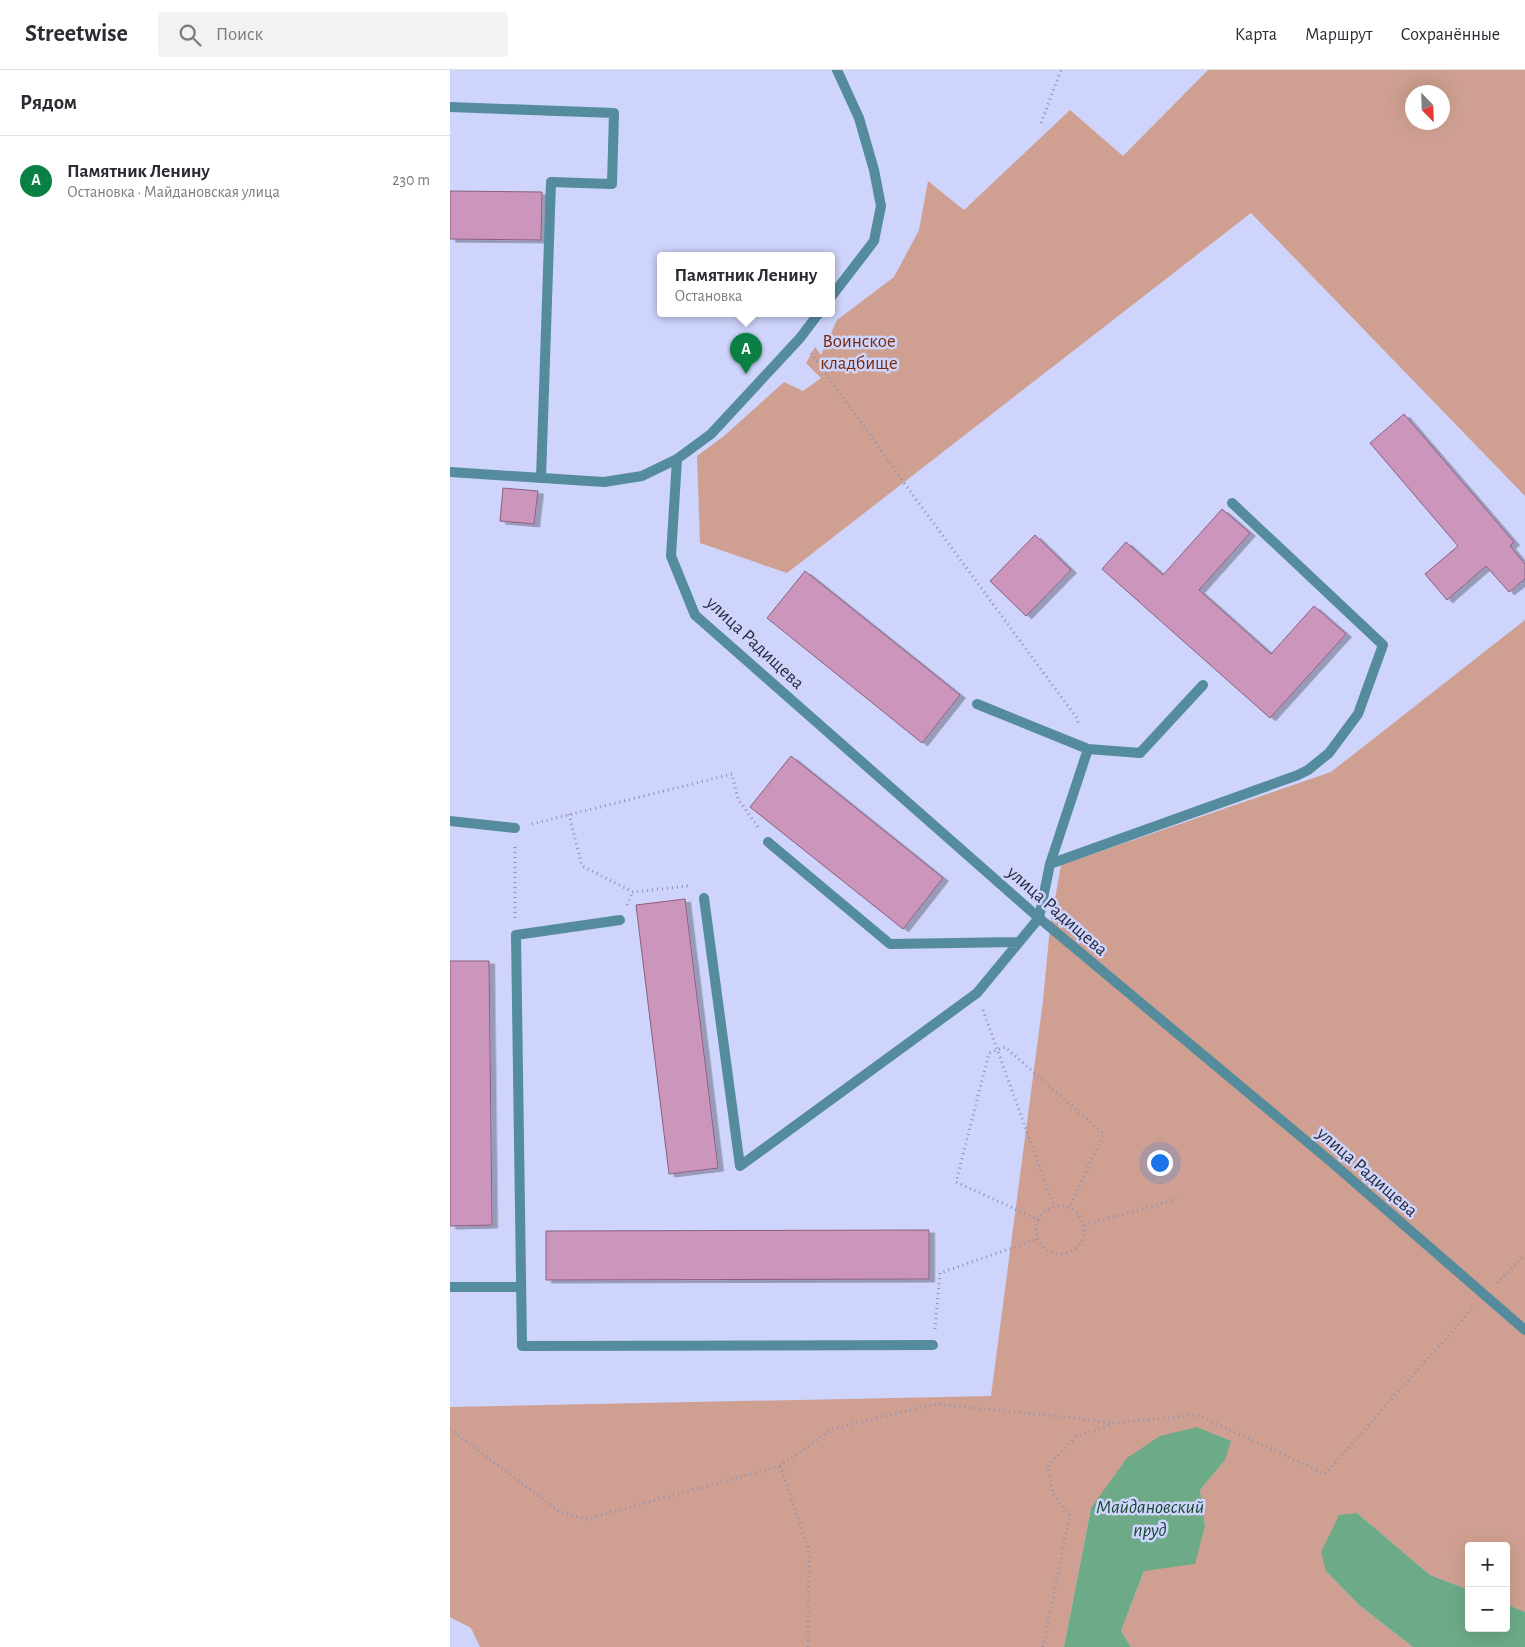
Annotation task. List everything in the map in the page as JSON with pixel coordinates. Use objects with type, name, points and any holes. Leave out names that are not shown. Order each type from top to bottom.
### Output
[{"type":"street","points":[[835,292],[874,241],[881,206],[874,170],[859,118],[837,70]]},
{"type":"street","points":[[450,107],[614,113],[612,184],[551,182],[541,478]]},
{"type":"street","points":[[450,472],[604,482],[642,476],[677,459],[711,434],[800,338],[816,317]]},
{"type":"street","name":"улица Радищева","points":[[677,459],[671,556],[695,615],[1039,918],[1329,1160],[1525,1330]]},
{"type":"street","points":[[1050,864],[1298,775],[1314,766],[1329,753],[1358,714],[1383,645],[1232,503]]},
{"type":"street","points":[[977,704],[1088,748],[1140,753],[1203,685]]},
{"type":"street","points":[[704,898],[740,1166],[977,993],[1039,918],[1050,864],[1088,748]]},
{"type":"street","points":[[450,821],[515,828]]},
{"type":"street","points":[[768,842],[890,944],[1018,942]]},
{"type":"street","points":[[620,920],[516,934],[522,1346],[933,1345]]},
{"type":"street","points":[[450,1287],[521,1286]]},
{"type":"path","points":[[1041,123],[1061,70]]},
{"type":"path","points":[[800,338],[1076,717],[1088,748]]},
{"type":"path","points":[[516,934],[515,828],[732,774],[738,799],[768,842]]},
{"type":"path","points":[[569,814],[582,866],[633,892],[687,886],[704,898]]},
{"type":"path","points":[[977,993],[1054,1207]]},
{"type":"path","points":[[1039,1220],[956,1182],[989,1054],[997,1050],[1005,1047],[1104,1134],[1069,1208]]},
{"type":"path","points":[[1084,1225],[1178,1199]]},
{"type":"path","points":[[1062,1206],[1076,1212],[1084,1225],[1082,1240],[1072,1251],[1065,1254],[1049,1252],[1042,1246],[1036,1232],[1039,1220],[1047,1210],[1054,1207],[1062,1206]]},
{"type":"path","points":[[933,1345],[940,1273],[1038,1239]]},
{"type":"path","points":[[450,1429],[560,1512],[587,1519],[780,1466],[832,1428],[936,1404],[1112,1423],[1197,1415],[1325,1474],[1485,1296],[1525,1255]]},
{"type":"path","points":[[1043,1647],[1070,1515],[1053,1494],[1048,1465],[1076,1437],[1112,1423]]},
{"type":"path","points":[[780,1466],[809,1550],[808,1647]]},
{"type":"green space","name":"Воинское кладбище","points":[[1208,70],[1525,70],[1525,496],[1251,213],[787,573],[700,543],[697,456],[724,436],[784,382],[803,391],[821,378],[806,363],[815,347],[821,355],[837,320],[894,277],[919,230],[928,181],[964,210],[1070,110],[1123,156]]},
{"type":"green space","points":[[1525,620],[1525,1612],[1510,1606],[1510,1542],[1465,1542],[1465,1588],[1430,1575],[1357,1513],[1326,1571],[1359,1605],[1413,1647],[1131,1647],[1121,1631],[1144,1571],[1205,1526],[1200,1490],[1225,1460],[1091,1508],[1064,1647],[480,1647],[471,1628],[450,1617],[450,1407],[991,1396],[1043,1001],[1050,927],[1061,865],[1331,772]]},
{"type":"water","name":"Майдановский пруд","points":[[1197,1427],[1231,1441],[1225,1460],[1200,1490],[1205,1526],[1195,1564],[1144,1571],[1121,1631],[1131,1647],[1064,1647],[1091,1508],[1127,1458],[1160,1436]]},
{"type":"water","points":[[1357,1513],[1430,1575],[1465,1588],[1465,1632],[1510,1632],[1510,1606],[1525,1612],[1525,1647],[1413,1647],[1359,1605],[1326,1571],[1321,1552],[1339,1515]]},
{"type":"building","points":[[450,191],[542,192],[541,240],[450,239]]},
{"type":"building","points":[[1404,414],[1514,542],[1510,546],[1525,564],[1525,579],[1509,592],[1486,566],[1447,600],[1425,574],[1458,546],[1370,443]]},
{"type":"building","points":[[503,488],[538,491],[534,524],[500,521]]},
{"type":"building","points":[[1222,509],[1250,533],[1199,590],[1271,654],[1314,606],[1346,634],[1270,718],[1102,569],[1126,542],[1163,575]]},
{"type":"building","points":[[1035,535],[1071,570],[1026,616],[990,581]]},
{"type":"building","points":[[805,571],[960,695],[922,743],[767,618]]},
{"type":"building","points":[[791,756],[943,878],[903,929],[750,807]]},
{"type":"building","points":[[685,899],[718,1168],[669,1174],[636,905]]},
{"type":"building","points":[[450,961],[489,961],[492,1225],[450,1226]]},
{"type":"building","points":[[929,1230],[929,1279],[546,1280],[546,1231]]},
{"type":"place","name":"Памятник Ленину","points":[[746,374]]}]
